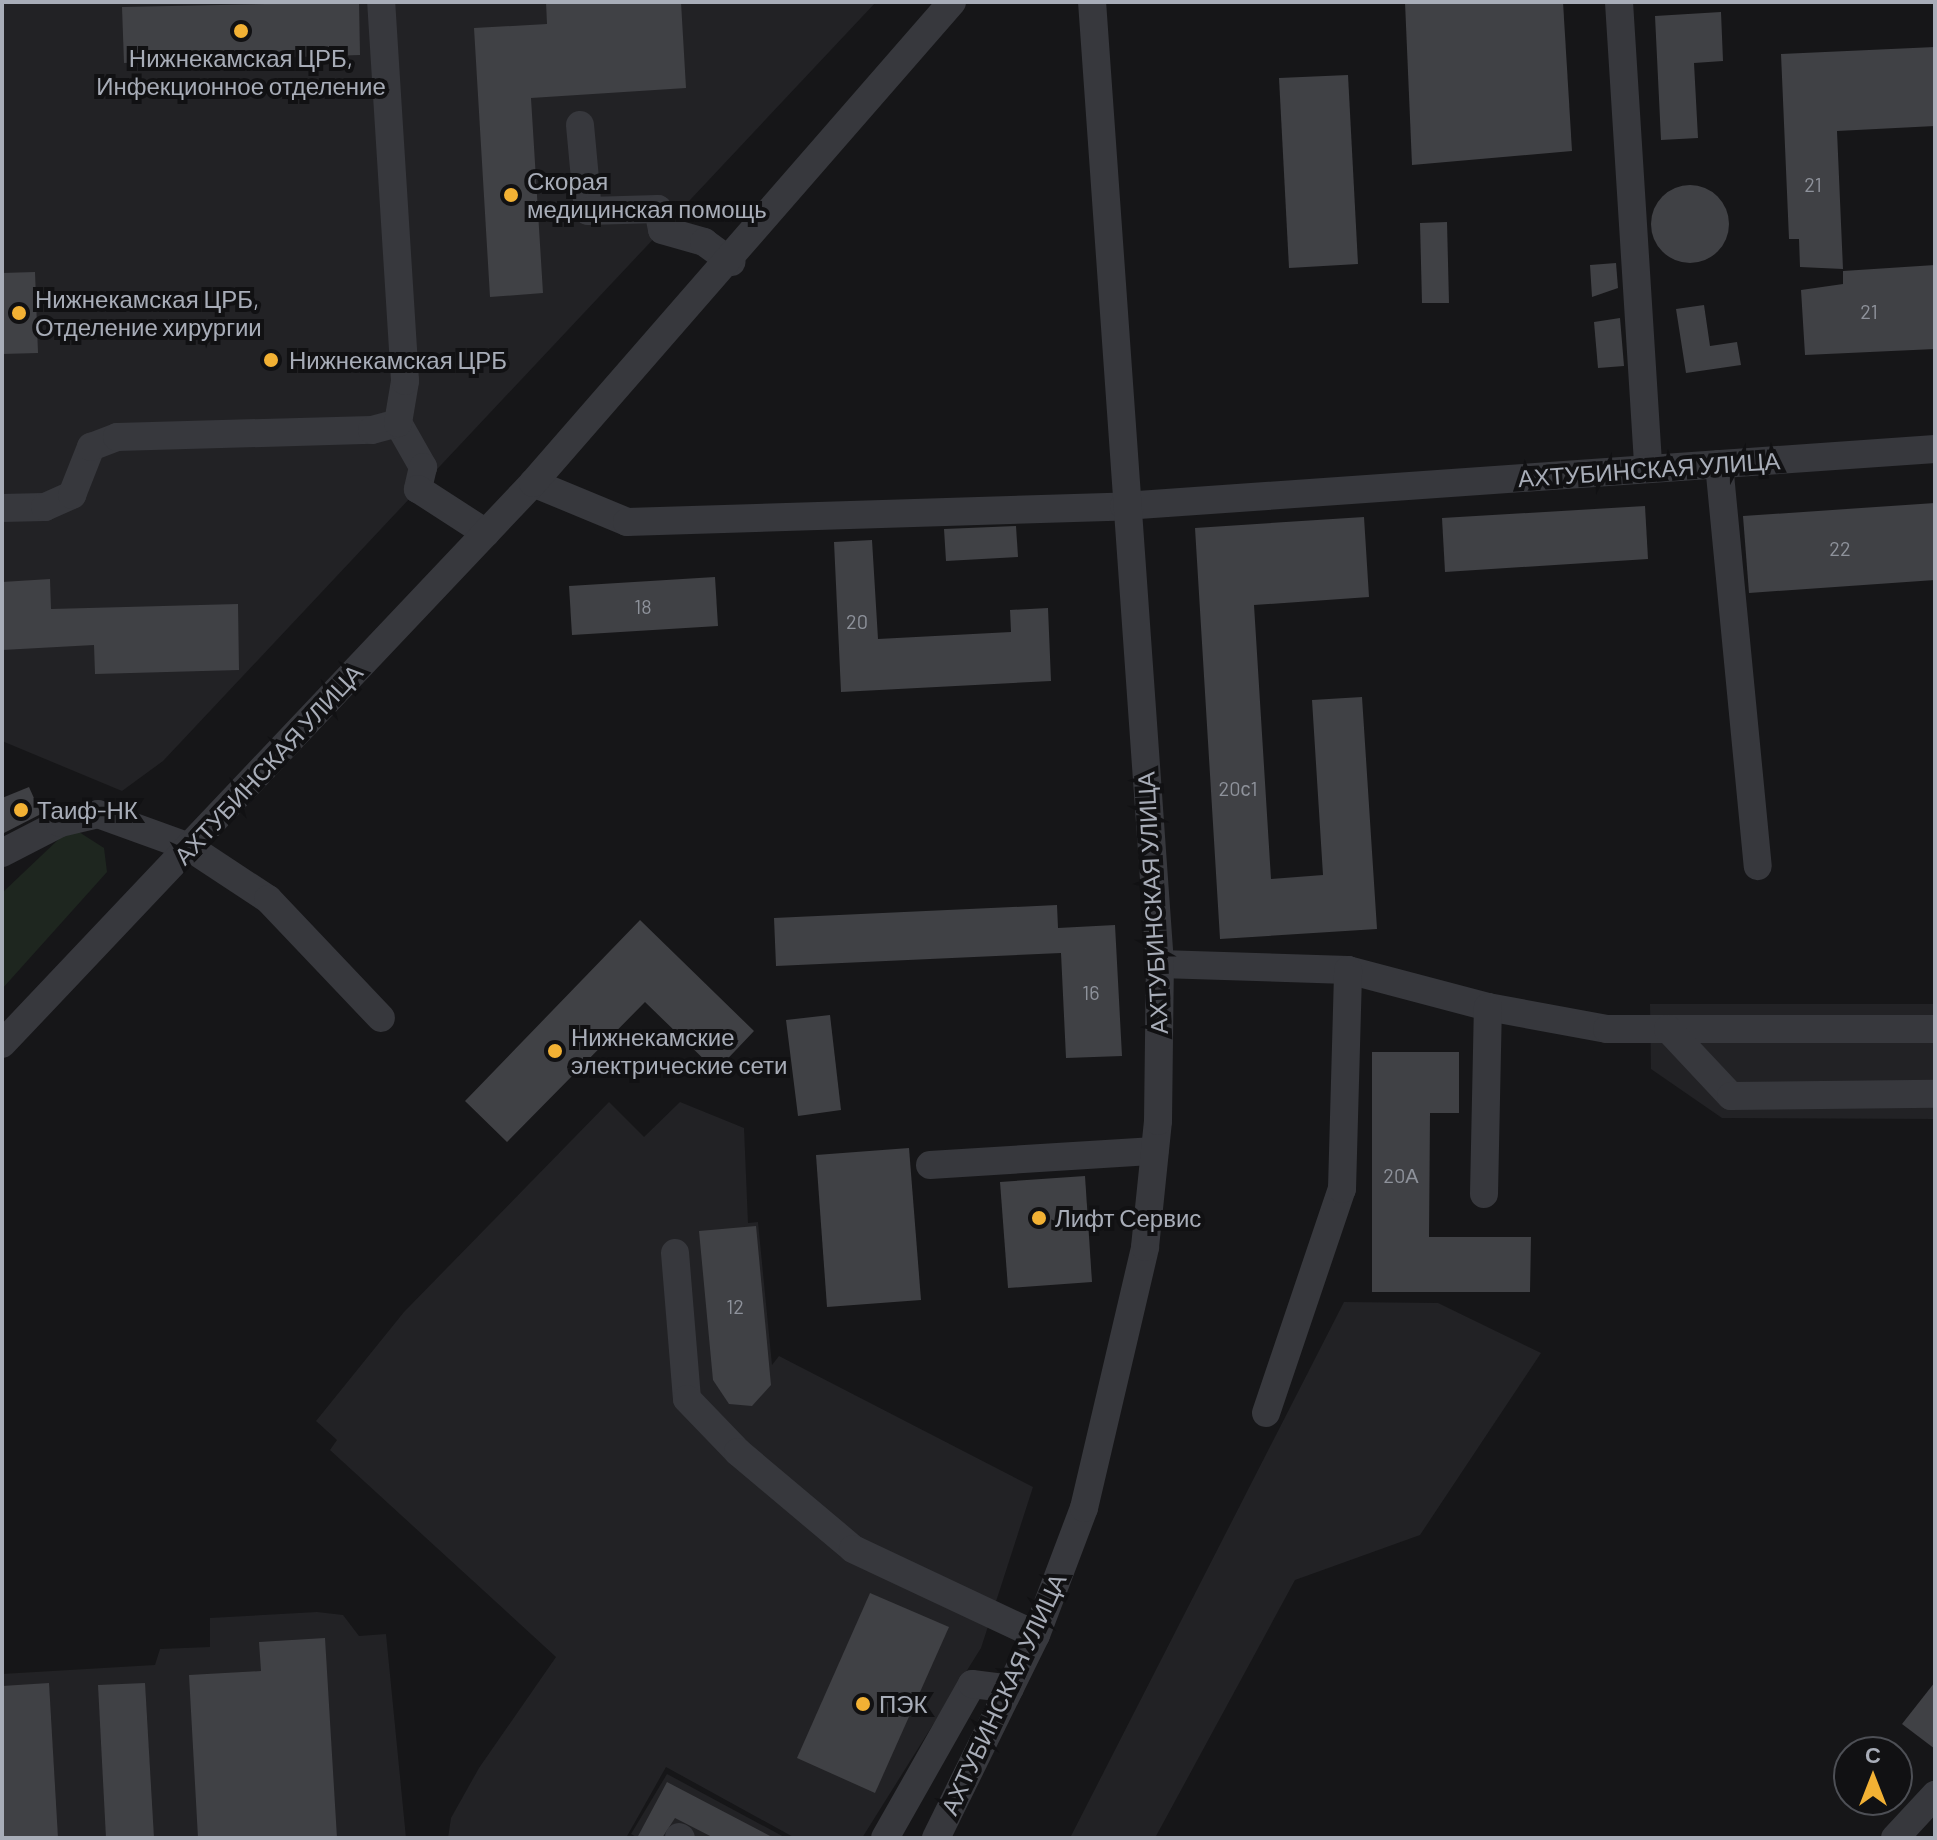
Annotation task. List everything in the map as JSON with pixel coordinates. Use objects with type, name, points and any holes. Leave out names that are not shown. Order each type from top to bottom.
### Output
[{"type":"street","points":[[381,2],[405,381],[398,423],[423,467],[418,489],[486,533]]},
{"type":"street","name":"АХТУБИНСКАЯ УЛИЦА","points":[[2,1044],[533,483],[732,262],[952,2]]},
{"type":"street","name":"АХТУБИНСКАЯ УЛИЦА","points":[[936,1838],[1036,1635],[1084,1508],[1120,1373],[1155,1151],[1160,964],[1124,506],[1092,2]]},
{"type":"street","points":[[1619,2],[1648,469]]},
{"type":"street","points":[[580,125],[588,211],[658,209],[662,230],[704,242],[732,262]]},
{"type":"street","points":[[2,508],[45,507],[72,495],[91,447],[117,437],[372,430],[398,423]]},
{"type":"street","name":"АХТУБИНСКАЯ УЛИЦА","points":[[533,483],[627,522],[1124,506],[1935,449]]},
{"type":"street","points":[[1719,464],[1758,866]]},
{"type":"street","points":[[2,853],[60,823],[98,814],[189,847],[268,899],[381,1018]]},
{"type":"street","points":[[1160,964],[1348,970],[1488,1007],[1607,1029],[1935,1029]]},
{"type":"street","points":[[1266,1413],[1342,1189],[1348,970]]},
{"type":"street","points":[[1484,1194],[1488,1007]]},
{"type":"street","points":[[1668,1029],[1731,1096],[1935,1094]]},
{"type":"street","points":[[930,1165],[1155,1151]]},
{"type":"street","points":[[675,1253],[687,1399],[738,1452],[853,1549],[1036,1635]]},
{"type":"street","points":[[885,1838],[972,1684],[1010,1689]]},
{"type":"street","points":[[1895,1838],[1935,1795]]},
{"type":"shaded area","name":"Нижнекамская ЦРБ","points":[[2,2],[876,2],[163,761],[122,791],[2,741]]},
{"type":"shaded area","points":[[79,832],[104,848],[107,872],[2,989],[2,893],[61,837]]},
{"type":"shaded area","points":[[1650,1004],[1935,1004],[1935,1119],[1722,1118],[1651,1069]]},
{"type":"shaded area","points":[[609,1102],[644,1137],[680,1102],[744,1128],[748,1223],[758,1222],[772,1365],[779,1356],[1033,1487],[981,1648],[862,1838],[795,1838],[666,1767],[626,1838],[448,1838],[451,1818],[479,1768],[556,1657],[330,1450],[337,1440],[316,1421],[404,1312]]},
{"type":"shaded area","points":[[1344,1302],[1438,1303],[1541,1353],[1420,1535],[1295,1580],[1155,1838],[1070,1838]]},
{"type":"shaded area","points":[[317,1612],[343,1615],[359,1636],[386,1634],[406,1838],[2,1838],[2,1674],[155,1665],[160,1649],[210,1647],[210,1618]]},
{"type":"shaded area","points":[[667,1774],[786,1838],[638,1838],[631,1834]]},
{"type":"building","name":"Нижнекамская ЦРБ, Инфекционное отделение","points":[[359,2],[360,55],[124,63],[122,7]]},
{"type":"building","name":"Скорая медицинская помощь","points":[[546,2],[681,2],[686,88],[531,98],[543,293],[490,297],[474,28],[547,24]]},
{"type":"building","points":[[1405,2],[1563,2],[1572,151],[1412,165]]},
{"type":"building","points":[[1721,12],[1723,61],[1694,63],[1698,138],[1661,140],[1655,16]]},
{"type":"building","points":[[1935,47],[1935,126],[1837,131],[1843,269],[1800,267],[1799,239],[1789,239],[1781,54]]},
{"type":"building","points":[[1348,75],[1358,264],[1289,268],[1279,78]]},
{"type":"building","points":[[1682,185],[1698,185],[1712,191],[1723,202],[1729,224],[1723,246],[1712,257],[1698,263],[1682,263],[1668,257],[1657,246],[1651,232],[1651,216],[1657,202],[1668,191]]},
{"type":"building","points":[[1447,222],[1449,303],[1422,303],[1420,223]]},
{"type":"building","points":[[1616,263],[1618,288],[1592,297],[1590,265]]},
{"type":"building","points":[[1935,265],[1935,349],[1805,355],[1801,290],[1843,284],[1843,271]]},
{"type":"building","name":"Нижнекамская ЦРБ, Отделение хирургии","points":[[35,272],[38,353],[2,354],[2,273]]},
{"type":"building","points":[[1704,305],[1710,346],[1737,342],[1741,365],[1686,373],[1676,309]]},
{"type":"building","points":[[1620,318],[1624,366],[1598,368],[1594,322]]},
{"type":"building","points":[[1935,503],[1935,580],[1749,593],[1743,516]]},
{"type":"building","points":[[1645,506],[1648,559],[1445,572],[1442,518]]},
{"type":"building","points":[[1364,517],[1369,597],[1254,605],[1271,879],[1323,875],[1312,700],[1362,697],[1377,929],[1220,939],[1195,528]]},
{"type":"building","points":[[1016,526],[1018,557],[946,561],[944,529]]},
{"type":"building","points":[[872,540],[878,639],[1011,632],[1010,610],[1048,608],[1051,681],[841,692],[834,542]]},
{"type":"building","points":[[715,577],[718,626],[572,635],[569,586]]},
{"type":"building","points":[[50,579],[51,609],[238,604],[239,670],[95,674],[94,645],[2,650],[2,582]]},
{"type":"building","name":"Таиф-НК","points":[[29,787],[41,814],[2,834],[2,798]]},
{"type":"building","points":[[1057,905],[1058,928],[1115,925],[1122,1056],[1066,1058],[1061,953],[776,966],[774,918]]},
{"type":"building","name":"Нижнекамские электрические сети","points":[[640,920],[754,1031],[716,1071],[645,1002],[507,1142],[465,1101]]},
{"type":"building","points":[[830,1015],[841,1110],[798,1116],[786,1020]]},
{"type":"building","points":[[1372,1052],[1459,1052],[1459,1113],[1430,1113],[1429,1237],[1531,1237],[1530,1292],[1372,1292]]},
{"type":"building","points":[[909,1148],[921,1300],[827,1307],[816,1155]]},
{"type":"building","points":[[1085,1176],[1092,1282],[1008,1288],[1000,1182]]},
{"type":"building","points":[[756,1226],[771,1385],[752,1406],[729,1404],[713,1380],[699,1231]]},
{"type":"building","points":[[870,1593],[949,1627],[875,1793],[797,1758]]},
{"type":"building","points":[[325,1638],[337,1838],[198,1838],[189,1675],[261,1671],[259,1642]]},
{"type":"building","points":[[1935,1682],[1935,1749],[1902,1724]]},
{"type":"building","points":[[49,1683],[58,1838],[4,1838],[2,1686]]},
{"type":"building","points":[[145,1683],[154,1838],[106,1838],[98,1685]]},
{"type":"building","points":[[667,1782],[774,1838],[714,1838],[675,1818],[662,1838],[637,1838]]},
{"type":"place","name":"Нижнекамская ЦРБ, Инфекционное отделение","points":[[241,31]]},
{"type":"place","name":"Скорая медицинская помощь","points":[[511,195]]},
{"type":"place","name":"Нижнекамская ЦРБ, Отделение хирургии","points":[[19,313]]},
{"type":"place","name":"Нижнекамская ЦРБ","points":[[271,360]]},
{"type":"place","name":"Таиф-НК","points":[[21,810]]},
{"type":"place","name":"Нижнекамские электрические сети","points":[[555,1051]]},
{"type":"place","name":"Лифт Сервис","points":[[1039,1218]]},
{"type":"place","name":"ПЭК","points":[[863,1704]]}]
